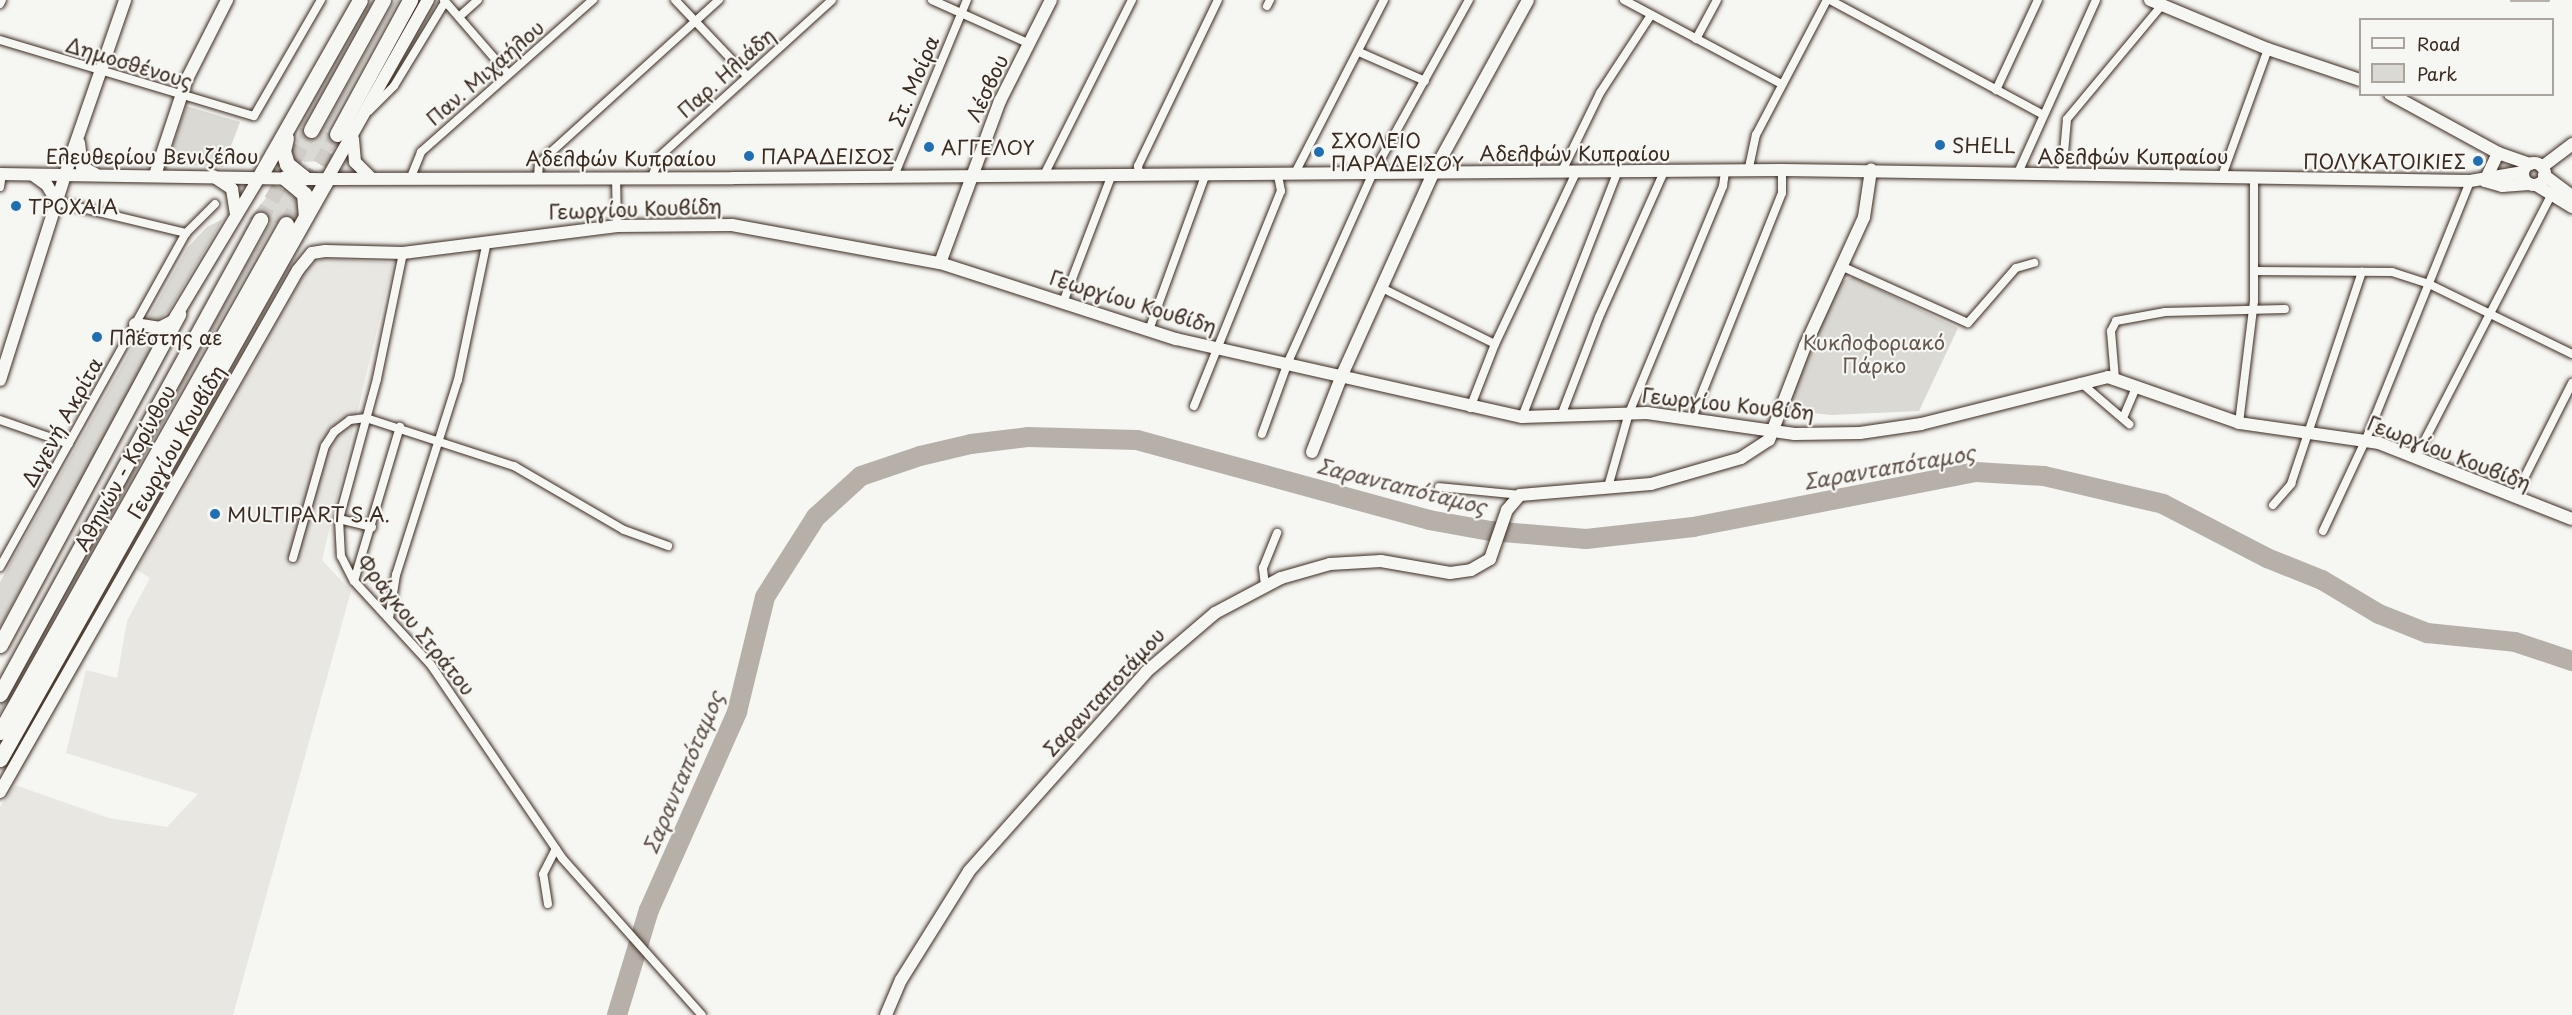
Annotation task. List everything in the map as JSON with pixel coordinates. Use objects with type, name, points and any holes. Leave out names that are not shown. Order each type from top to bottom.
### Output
[{"type":"highway","points":[[260,176],[360,0]]},
{"type":"highway","points":[[311,130],[383,0]]},
{"type":"highway","points":[[336,134],[410,0]]},
{"type":"highway","points":[[287,132],[284,158],[304,178]]},
{"type":"highway","points":[[285,178],[304,194],[305,218]]},
{"type":"highway","points":[[0,759],[327,179]]},
{"type":"highway","name":"Αθηνών - Κορίνθου","points":[[0,694],[260,220]]},
{"type":"highway","name":"Αθηνών - Κορίνθου","points":[[0,732],[286,224]]},
{"type":"highway","points":[[0,645],[178,314]]},
{"type":"street","points":[[0,380],[64,175],[125,0]]},
{"type":"street","points":[[155,175],[181,96],[227,0]]},
{"type":"street","name":"Δημοσθένους","points":[[0,40],[248,117],[260,110],[321,0]]},
{"type":"street","points":[[327,179],[428,0]]},
{"type":"street","points":[[460,16],[478,0]]},
{"type":"street","name":"Παν. Μιχαήλου","points":[[411,177],[421,152],[593,0]]},
{"type":"street","points":[[675,0],[747,76]]},
{"type":"street","points":[[538,177],[539,164],[550,153],[719,0]]},
{"type":"street","name":"Παρ. Ηλιάδη","points":[[652,177],[660,156],[832,0]]},
{"type":"street","points":[[932,0],[1030,44]]},
{"type":"street","name":"Στ. Μοίρα","points":[[894,176],[967,0]]},
{"type":"street","name":"Λέσβου","points":[[940,263],[970,175],[1000,101],[1051,0]]},
{"type":"street","points":[[1044,175],[1132,0]]},
{"type":"street","points":[[1138,175],[1138,166],[1218,0]]},
{"type":"street","points":[[1295,173],[1384,0]]},
{"type":"street","points":[[1262,434],[1288,362],[1373,174],[1469,0]]},
{"type":"street","points":[[1312,452],[1342,375],[1433,173],[1528,0]]},
{"type":"street","points":[[1624,0],[1636,3],[1651,15],[1781,84]]},
{"type":"street","points":[[1696,39],[1717,0]]},
{"type":"street","points":[[1748,172],[1756,135],[1781,84],[1828,0],[2042,114]]},
{"type":"street","points":[[1996,90],[2038,0]]},
{"type":"street","points":[[2017,175],[2042,114],[2096,0]]},
{"type":"street","points":[[363,116],[394,86],[445,1],[508,74]]},
{"type":"street","points":[[2062,176],[2067,119],[2156,3],[2268,49],[2359,79]]},
{"type":"street","points":[[1561,173],[1600,93],[1651,15]]},
{"type":"street","points":[[2222,176],[2268,49]]},
{"type":"street","points":[[1359,52],[1425,81]]},
{"type":"street","points":[[2394,96],[2498,153],[2535,169],[2572,196]]},
{"type":"street","points":[[353,135],[355,162],[370,178]]},
{"type":"street","points":[[79,136],[82,167],[101,176]]},
{"type":"street","points":[[2532,184],[2535,169],[2572,144]]},
{"type":"street","points":[[2485,181],[2498,153]]},
{"type":"street","points":[[2532,184],[2535,169]]},
{"type":"street","name":"Αδελφών Κυπραίου","points":[[304,178],[1112,174],[1205,176],[1295,173],[1871,170],[2062,176],[2254,176],[2485,181],[2535,169]]},
{"type":"street","points":[[1692,417],[1782,193],[1782,170]]},
{"type":"street","points":[[1439,487],[1520,495],[1651,484],[1714,467],[1751,453],[1769,440],[1805,345],[1864,217],[1871,170]]},
{"type":"street","points":[[1608,487],[1629,413],[1724,186],[1725,171]]},
{"type":"street","points":[[1561,416],[1599,317],[1664,172]]},
{"type":"street","points":[[1470,408],[1495,344],[1576,173]]},
{"type":"street","points":[[1522,417],[1617,173]]},
{"type":"street","points":[[0,187],[1,174]]},
{"type":"street","name":"Ελευθερίου Βενιζέλου","points":[[1,174],[304,178]]},
{"type":"street","points":[[1064,300],[1112,174]]},
{"type":"street","points":[[33,175],[47,185],[57,202],[186,233]]},
{"type":"street","points":[[1194,406],[1215,348],[1281,191],[1278,175]]},
{"type":"street","points":[[212,176],[232,189],[236,214]]},
{"type":"street","points":[[135,324],[166,327],[178,314],[260,176]]},
{"type":"street","points":[[1149,330],[1205,176]]},
{"type":"street","points":[[2239,423],[2252,311],[2254,176]]},
{"type":"street","points":[[616,177],[617,226]]},
{"type":"street","points":[[2323,531],[2366,439],[2470,181]]},
{"type":"street","name":"Αδελφών Κυπραίου","points":[[2485,181],[2502,186],[2532,184]]},
{"type":"street","points":[[2532,184],[2572,207]]},
{"type":"street","points":[[2416,457],[2551,196]]},
{"type":"street","name":"Διγενή Ακρίτα","points":[[0,567],[186,233],[215,204]]},
{"type":"street","name":"Γεωργίου Κουβίδη","points":[[0,792],[306,258],[325,251],[403,253],[617,226],[732,225],[940,263],[1064,300],[1149,330],[1215,348],[1288,362],[1470,408],[1522,417],[1629,413],[1692,417],[1774,430],[1860,433],[1910,425],[2080,382],[2115,379],[2239,423],[2366,439],[2572,519]]},
{"type":"street","points":[[389,618],[396,575],[440,440],[468,340],[487,241]]},
{"type":"street","name":"Φράγκου Στράτου","points":[[403,253],[366,418],[339,519],[340,556],[354,581],[431,666],[556,849],[624,931],[702,1015]]},
{"type":"street","points":[[1841,266],[1968,323],[2016,268],[2034,263]]},
{"type":"street","points":[[2254,271],[2392,272],[2429,284],[2572,354]]},
{"type":"street","points":[[2273,505],[2290,484],[2362,272]]},
{"type":"street","points":[[1382,288],[1495,344]]},
{"type":"street","points":[[2115,379],[2111,332],[2116,321],[2165,312],[2285,309]]},
{"type":"street","points":[[2080,382],[2126,421],[2136,387]]},
{"type":"street","points":[[2514,498],[2572,383]]},
{"type":"street","points":[[293,558],[325,446],[334,432],[350,420],[366,418],[400,427],[514,466],[624,530],[668,546]]},
{"type":"street","points":[[0,420],[69,444]]},
{"type":"street","points":[[354,581],[400,427]]},
{"type":"street","name":"Σαρανταποτάμου","points":[[886,1015],[911,963],[959,885],[986,851],[1178,641],[1215,613],[1265,585],[1313,568],[1347,562],[1396,562],[1457,573],[1490,559],[1512,502],[1520,495]]},
{"type":"street","points":[[339,519],[372,527]]},
{"type":"street","points":[[1265,585],[1263,568],[1277,533]]},
{"type":"street","points":[[548,904],[543,874],[556,849]]},
{"type":"shaded area","points":[[324,258],[393,263],[322,560],[351,591],[233,1015],[0,1015],[0,807],[15,785],[109,818],[167,827],[198,794],[66,753],[86,670],[117,678],[127,621],[150,578],[137,570],[309,266]]},
{"type":"green space","points":[[395,0],[399,0],[326,132],[347,136],[321,161],[304,162],[295,150],[300,128],[322,131]]},
{"type":"green space","points":[[186,106],[240,122],[223,167],[166,164]]},
{"type":"green space","points":[[286,188],[301,198],[297,226],[275,223],[0,713],[0,705],[271,222],[249,219],[266,198]]},
{"type":"green space","points":[[223,219],[168,312],[157,321],[147,320],[188,247],[207,227]]},
{"type":"green space","name":"Κυκλοφοριακό Πάρκο","points":[[1853,277],[1958,328],[1919,411],[1831,415],[1803,412],[1794,407],[1791,393],[1840,282]]},
{"type":"green space","points":[[145,332],[163,332],[0,627],[0,582],[138,337]]},
{"type":"waterway","points":[[2511,0],[2548,0]]},
{"type":"waterway","name":"Σαρανταπόταμος","points":[[617,1015],[649,910],[737,712],[765,597],[816,517],[861,476],[920,456],[971,444],[1028,437],[1137,440],[1429,520],[1491,531],[1586,539],[1693,527],[1976,472],[2044,476],[2163,504],[2267,558],[2322,580],[2379,614],[2427,633],[2515,642],[2572,661]]},
{"type":"tunnel","points":[[260,220],[311,130]]},
{"type":"tunnel","points":[[286,224],[337,134]]},
{"type":"place","name":"SHELL","points":[[1940,145]]},
{"type":"place","name":"ΑΓΓΕΛΟΥ","points":[[929,147]]},
{"type":"place","name":"ΣΧΟΛΕΙΟ ΠΑΡΑΔΕΙΣΟΥ","points":[[1319,152]]},
{"type":"place","name":"ΠΑΡΑΔΕΙΣΟΣ","points":[[749,156]]},
{"type":"place","name":"ΠΟΛΥΚΑΤΟΙΚΙΕΣ","points":[[2478,161]]},
{"type":"place","name":"ΤΡΟΧΑΙΑ","points":[[16,206]]},
{"type":"place","name":"Πλέστης αε","points":[[97,337]]},
{"type":"place","name":"MULTIPART S.A.","points":[[215,514]]}]
